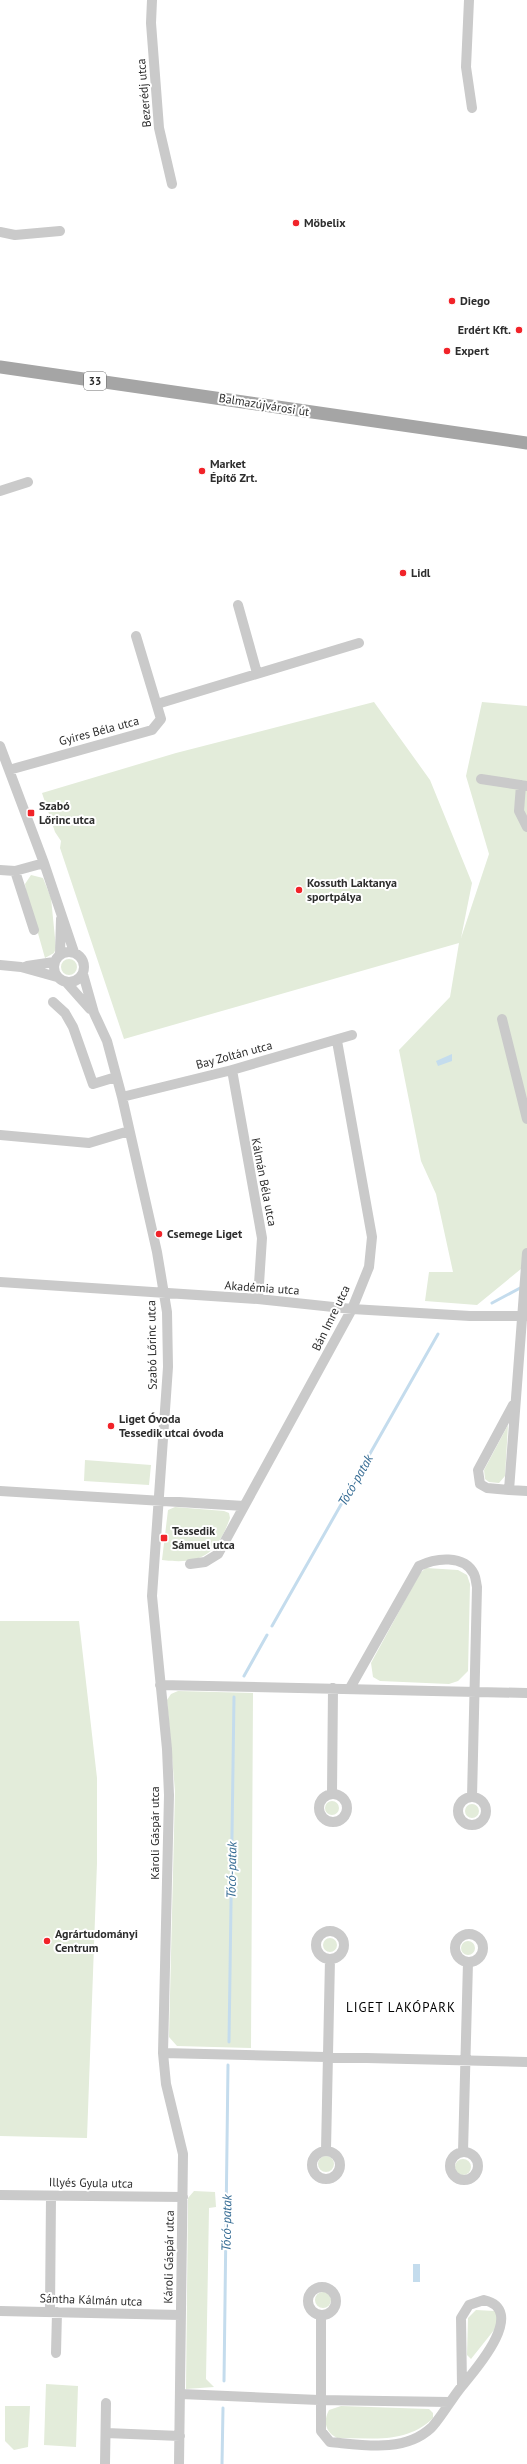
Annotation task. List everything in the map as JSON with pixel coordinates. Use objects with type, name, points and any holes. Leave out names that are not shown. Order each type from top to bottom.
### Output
[{"type":"main road","name":"Balmazújvárosi út","points":[[0,367],[527,443]]},
{"type":"street","name":"Bezerédj utca","points":[[152,0],[151,23],[159,128],[172,184]]},
{"type":"street","points":[[469,0],[466,67],[472,108]]},
{"type":"street","points":[[0,232],[15,235],[60,231]]},
{"type":"street","points":[[0,491],[28,482]]},
{"type":"street","points":[[238,605],[257,673]]},
{"type":"street","name":"Gyires Béla utca","points":[[9,770],[152,730],[161,719],[136,636]]},
{"type":"street","points":[[157,704],[257,673],[359,644]]},
{"type":"street","points":[[0,746],[44,863],[74,952],[84,964],[83,974],[76,981],[61,979],[21,967],[0,965]]},
{"type":"street","points":[[481,779],[524,786],[519,811],[527,827]]},
{"type":"street","points":[[0,870],[15,871],[44,863]]},
{"type":"street","points":[[15,871],[34,930]]},
{"type":"street","points":[[61,913],[57,958],[61,979]]},
{"type":"street","points":[[21,967],[74,952]]},
{"type":"street","name":"Szabó Lőrinc utca","points":[[83,974],[94,1013],[107,1041],[122,1097],[157,1252],[164,1295],[168,1367],[153,1613]]},
{"type":"street","name":"Szabó Lőrinc utca","points":[[61,979],[94,1013]]},
{"type":"street","points":[[53,1002],[65,1013],[73,1027],[93,1084],[116,1077]]},
{"type":"street","points":[[502,1020],[524,1094],[527,1119]]},
{"type":"street","name":"Bay Zoltán utca","points":[[122,1097],[232,1070],[337,1041],[352,1035]]},
{"type":"street","name":"Bán Imre utca","points":[[190,1564],[205,1562],[218,1554],[352,1308],[369,1267],[372,1237],[337,1041]]},
{"type":"street","name":"Kálmán Béla utca","points":[[232,1070],[262,1238],[258,1300]]},
{"type":"street","points":[[0,1135],[89,1143],[129,1131]]},
{"type":"street","points":[[509,1490],[525,1316],[524,1300],[527,1253]]},
{"type":"street","name":"Akadémia utca","points":[[0,1282],[352,1308],[525,1316]]},
{"type":"street","points":[[516,1401],[478,1470],[480,1484],[488,1488],[527,1491]]},
{"type":"street","points":[[0,1491],[244,1506]]},
{"type":"street","points":[[350,1688],[419,1566],[430,1560],[442,1559],[465,1565],[474,1574],[476,1587],[472,1796]]},
{"type":"street","name":"Károli Gáspár utca","points":[[153,1613],[169,1795],[163,2053],[166,2084],[183,2154],[180,2464]]},
{"type":"street","points":[[160,1684],[527,1693]]},
{"type":"street","points":[[332,1793],[333,1688]]},
{"type":"street","points":[[326,2150],[330,1959]]},
{"type":"street","points":[[463,2152],[468,1962]]},
{"type":"street","points":[[163,2053],[527,2062]]},
{"type":"street","name":"Illyés Gyula utca","points":[[0,2195],[183,2197]]},
{"type":"street","points":[[51,2196],[53,2312],[56,2352]]},
{"type":"street","points":[[321,2315],[319,2400],[321,2431],[330,2442],[398,2445],[416,2440],[432,2427],[449,2402],[462,2386],[504,2333],[506,2318],[504,2311],[492,2301],[476,2301],[469,2305],[461,2318],[462,2386]]},
{"type":"street","name":"Sántha Kálmán utca","points":[[0,2312],[181,2316]]},
{"type":"street","points":[[181,2394],[319,2400],[449,2402]]},
{"type":"street","points":[[105,2464],[106,2403]]},
{"type":"street","points":[[106,2433],[180,2436]]},
{"type":"green space","points":[[374,702],[430,780],[472,883],[461,938],[489,854],[466,776],[482,702],[527,706],[527,1264],[477,1305],[425,1301],[429,1272],[453,1272],[436,1194],[421,1161],[399,1050],[450,997],[459,943],[124,1039],[60,848],[61,841],[55,832],[42,793],[176,753]]},
{"type":"green space","points":[[31,875],[43,878],[51,898],[56,948],[54,953],[45,958],[26,891],[25,884]]},
{"type":"green space","points":[[69,959],[75,961],[77,967],[75,973],[69,975],[63,973],[61,967],[63,961]]},
{"type":"green space","points":[[508,1425],[505,1476],[499,1483],[489,1482],[485,1479],[484,1470]]},
{"type":"green space","points":[[85,1460],[151,1465],[149,1485],[84,1481]]},
{"type":"green space","points":[[175,1507],[224,1511],[229,1513],[230,1518],[225,1531],[213,1549],[197,1559],[187,1561],[162,1560],[168,1510]]},
{"type":"green space","points":[[426,1568],[458,1570],[467,1575],[470,1584],[468,1671],[458,1681],[449,1684],[380,1681],[373,1677],[371,1663],[420,1573]]},
{"type":"green space","name":"Agrártudományi Centrum","points":[[0,1621],[79,1621],[97,1778],[97,1863],[87,2138],[0,2136]]},
{"type":"green space","points":[[178,1691],[253,1693],[251,2048],[177,2046],[169,2037],[175,1791],[167,1700],[171,1694]]},
{"type":"green space","points":[[329,1801],[335,1801],[339,1805],[339,1811],[335,1815],[329,1815],[325,1811],[325,1805]]},
{"type":"green space","points":[[469,1804],[475,1804],[479,1808],[479,1814],[475,1818],[469,1818],[465,1814],[465,1808]]},
{"type":"green space","points":[[327,1938],[333,1938],[337,1942],[337,1948],[333,1952],[327,1952],[323,1948],[323,1942]]},
{"type":"green space","points":[[465,1941],[471,1941],[475,1945],[475,1951],[471,1955],[465,1955],[461,1951],[461,1945]]},
{"type":"green space","points":[[323,2156],[329,2156],[334,2161],[332,2170],[329,2172],[323,2172],[318,2167],[318,2161]]},
{"type":"green space","points":[[463,2159],[470,2164],[471,2167],[466,2174],[463,2175],[456,2170],[455,2167],[460,2160]]},
{"type":"green space","points":[[194,2191],[215,2192],[216,2207],[209,2208],[206,2379],[214,2387],[186,2389],[188,2198]]},
{"type":"green space","points":[[323,2292],[329,2294],[331,2300],[329,2306],[323,2308],[317,2306],[315,2300],[317,2294]]},
{"type":"green space","points":[[476,2310],[495,2311],[502,2320],[471,2359],[467,2355],[468,2318]]},
{"type":"green space","points":[[46,2384],[78,2386],[76,2447],[44,2445]]},
{"type":"green space","points":[[5,2406],[30,2406],[28,2447],[14,2450],[5,2441]]},
{"type":"green space","points":[[341,2406],[429,2409],[433,2413],[433,2418],[412,2432],[400,2436],[375,2439],[337,2438],[330,2433],[326,2426],[326,2418],[329,2410]]},
{"type":"water","points":[[452,1054],[452,1061],[438,1066],[436,1061]]},
{"type":"water","points":[[413,2264],[420,2264],[420,2282],[413,2282]]},
{"type":"waterway","name":"Tócó-patak","points":[[492,1303],[522,1287]]},
{"type":"waterway","name":"Tócó-patak","points":[[272,1626],[438,1334]]},
{"type":"waterway","name":"Tócó-patak","points":[[244,1676],[267,1635]]},
{"type":"waterway","name":"Tócó-patak","points":[[229,2042],[234,1697]]},
{"type":"waterway","name":"Tócó-patak","points":[[224,2381],[228,2065]]},
{"type":"waterway","name":"Tócó-patak","points":[[222,2464],[223,2408]]},
{"type":"place","name":"Möbelix","points":[[296,223]]},
{"type":"place","name":"Diego","points":[[452,301]]},
{"type":"place","name":"Erdért Kft.","points":[[519,330]]},
{"type":"place","name":"Expert","points":[[447,351]]},
{"type":"place","name":"Market Építő Zrt.","points":[[202,471]]},
{"type":"place","name":"Lidl","points":[[403,573]]},
{"type":"place","name":"Szabó Lőrinc utca","points":[[31,813]]},
{"type":"place","name":"Kossuth Laktanya sportpálya","points":[[299,890]]},
{"type":"place","name":"Csemege Liget","points":[[159,1234]]},
{"type":"place","name":"Liget Óvoda Tessedik utcai óvoda","points":[[111,1426]]},
{"type":"place","name":"Tessedik Sámuel utca","points":[[164,1538]]},
{"type":"place","name":"Agrártudományi Centrum","points":[[47,1941]]},
{"type":"district","name":"LIGET LAKÓPARK","points":[[401,2007]]}]
